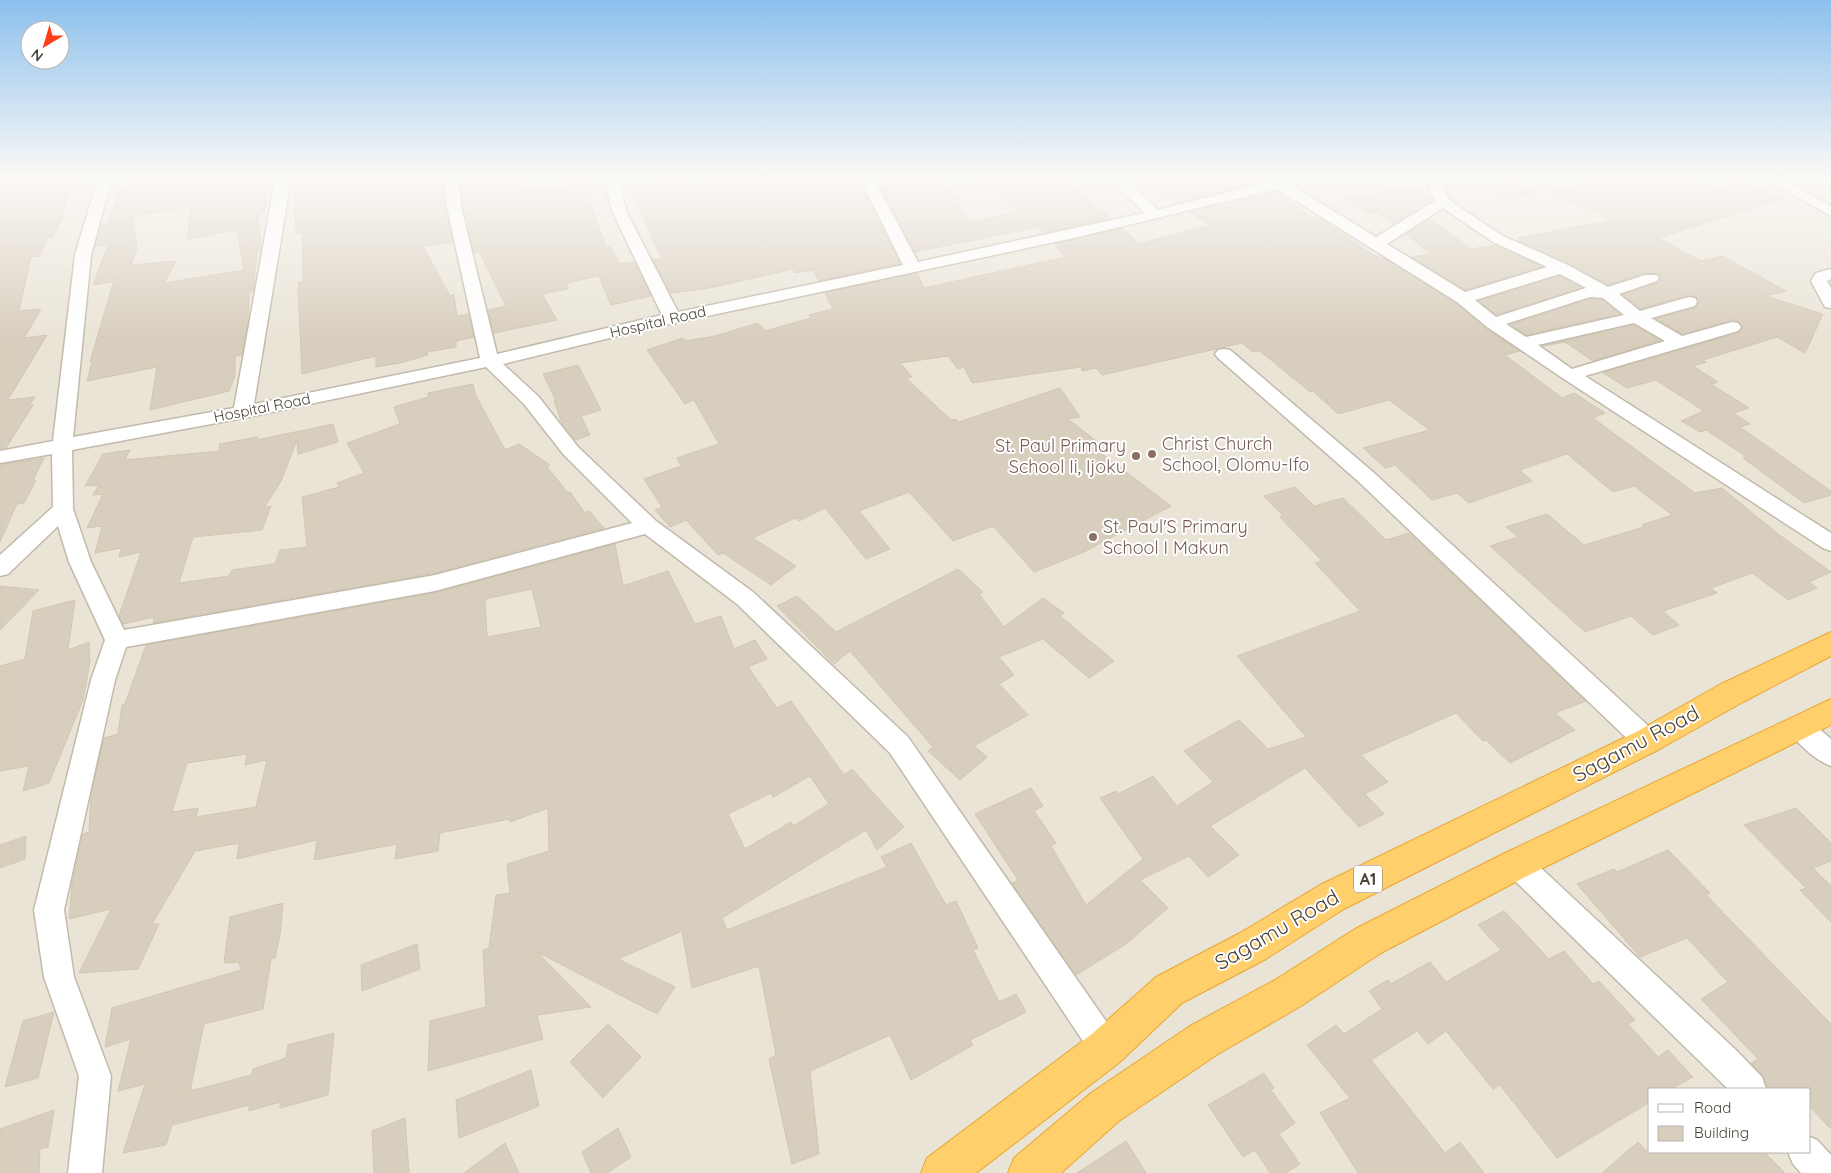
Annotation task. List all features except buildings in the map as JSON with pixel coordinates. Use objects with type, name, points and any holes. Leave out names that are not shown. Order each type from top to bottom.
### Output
[{"type":"highway","name":"Sagamu Road","points":[[942,1173],[1106,1048],[1169,990],[1252,946],[1332,897],[1647,741],[1732,693],[1831,643]]},
{"type":"highway","points":[[1028,1173],[1105,1107],[1204,1040],[1288,993],[1368,941],[1689,778],[1800,727],[1831,710]]},
{"type":"street","points":[[85,1173],[95,1076],[59,977],[49,910],[103,680],[117,640],[80,562],[63,509],[62,445],[83,255],[90,230]]},
{"type":"street","points":[[243,412],[275,230]]},
{"type":"street","points":[[459,230],[490,361],[531,400],[571,451],[648,526],[745,598],[899,745],[1106,1048]]},
{"type":"street","points":[[628,230],[672,318]]},
{"type":"street","points":[[893,230],[913,269]]},
{"type":"street","name":"Hospital Road","points":[[0,456],[243,412],[490,361],[672,318],[913,269],[1089,230]]},
{"type":"street","points":[[1353,230],[1463,298],[1493,323],[1570,375],[1831,544]]},
{"type":"street","points":[[1376,244],[1399,230]]},
{"type":"street","points":[[1484,230],[1498,239],[1562,268],[1607,293],[1637,317],[1681,343]]},
{"type":"street","points":[[1463,298],[1562,268]]},
{"type":"street","points":[[1831,274],[1822,276],[1819,281],[1831,303]]},
{"type":"street","points":[[1493,323],[1589,292],[1607,293],[1651,278]]},
{"type":"street","points":[[1525,343],[1637,317],[1689,302]]},
{"type":"street","points":[[1570,375],[1732,327]]},
{"type":"street","points":[[1224,354],[1366,477],[1647,741]]},
{"type":"street","points":[[0,568],[63,509]]},
{"type":"street","points":[[117,640],[341,601],[435,582],[648,526]]},
{"type":"street","points":[[1800,727],[1831,755]]},
{"type":"street","points":[[1517,864],[1726,1062],[1749,1088]]},
{"type":"street","points":[[1806,1153],[1824,1173]]},
{"type":"shaded area","points":[[0,230],[1831,230],[1831,1173],[0,1173]]},
{"type":"place","name":"Christ Church School, Olomu-Ifo","points":[[1152,454]]},
{"type":"place","name":"St. Paul Primary School Ii, Ijoku","points":[[1136,456]]},
{"type":"place","name":"St. Paul'S Primary School I Makun","points":[[1093,537]]}]
